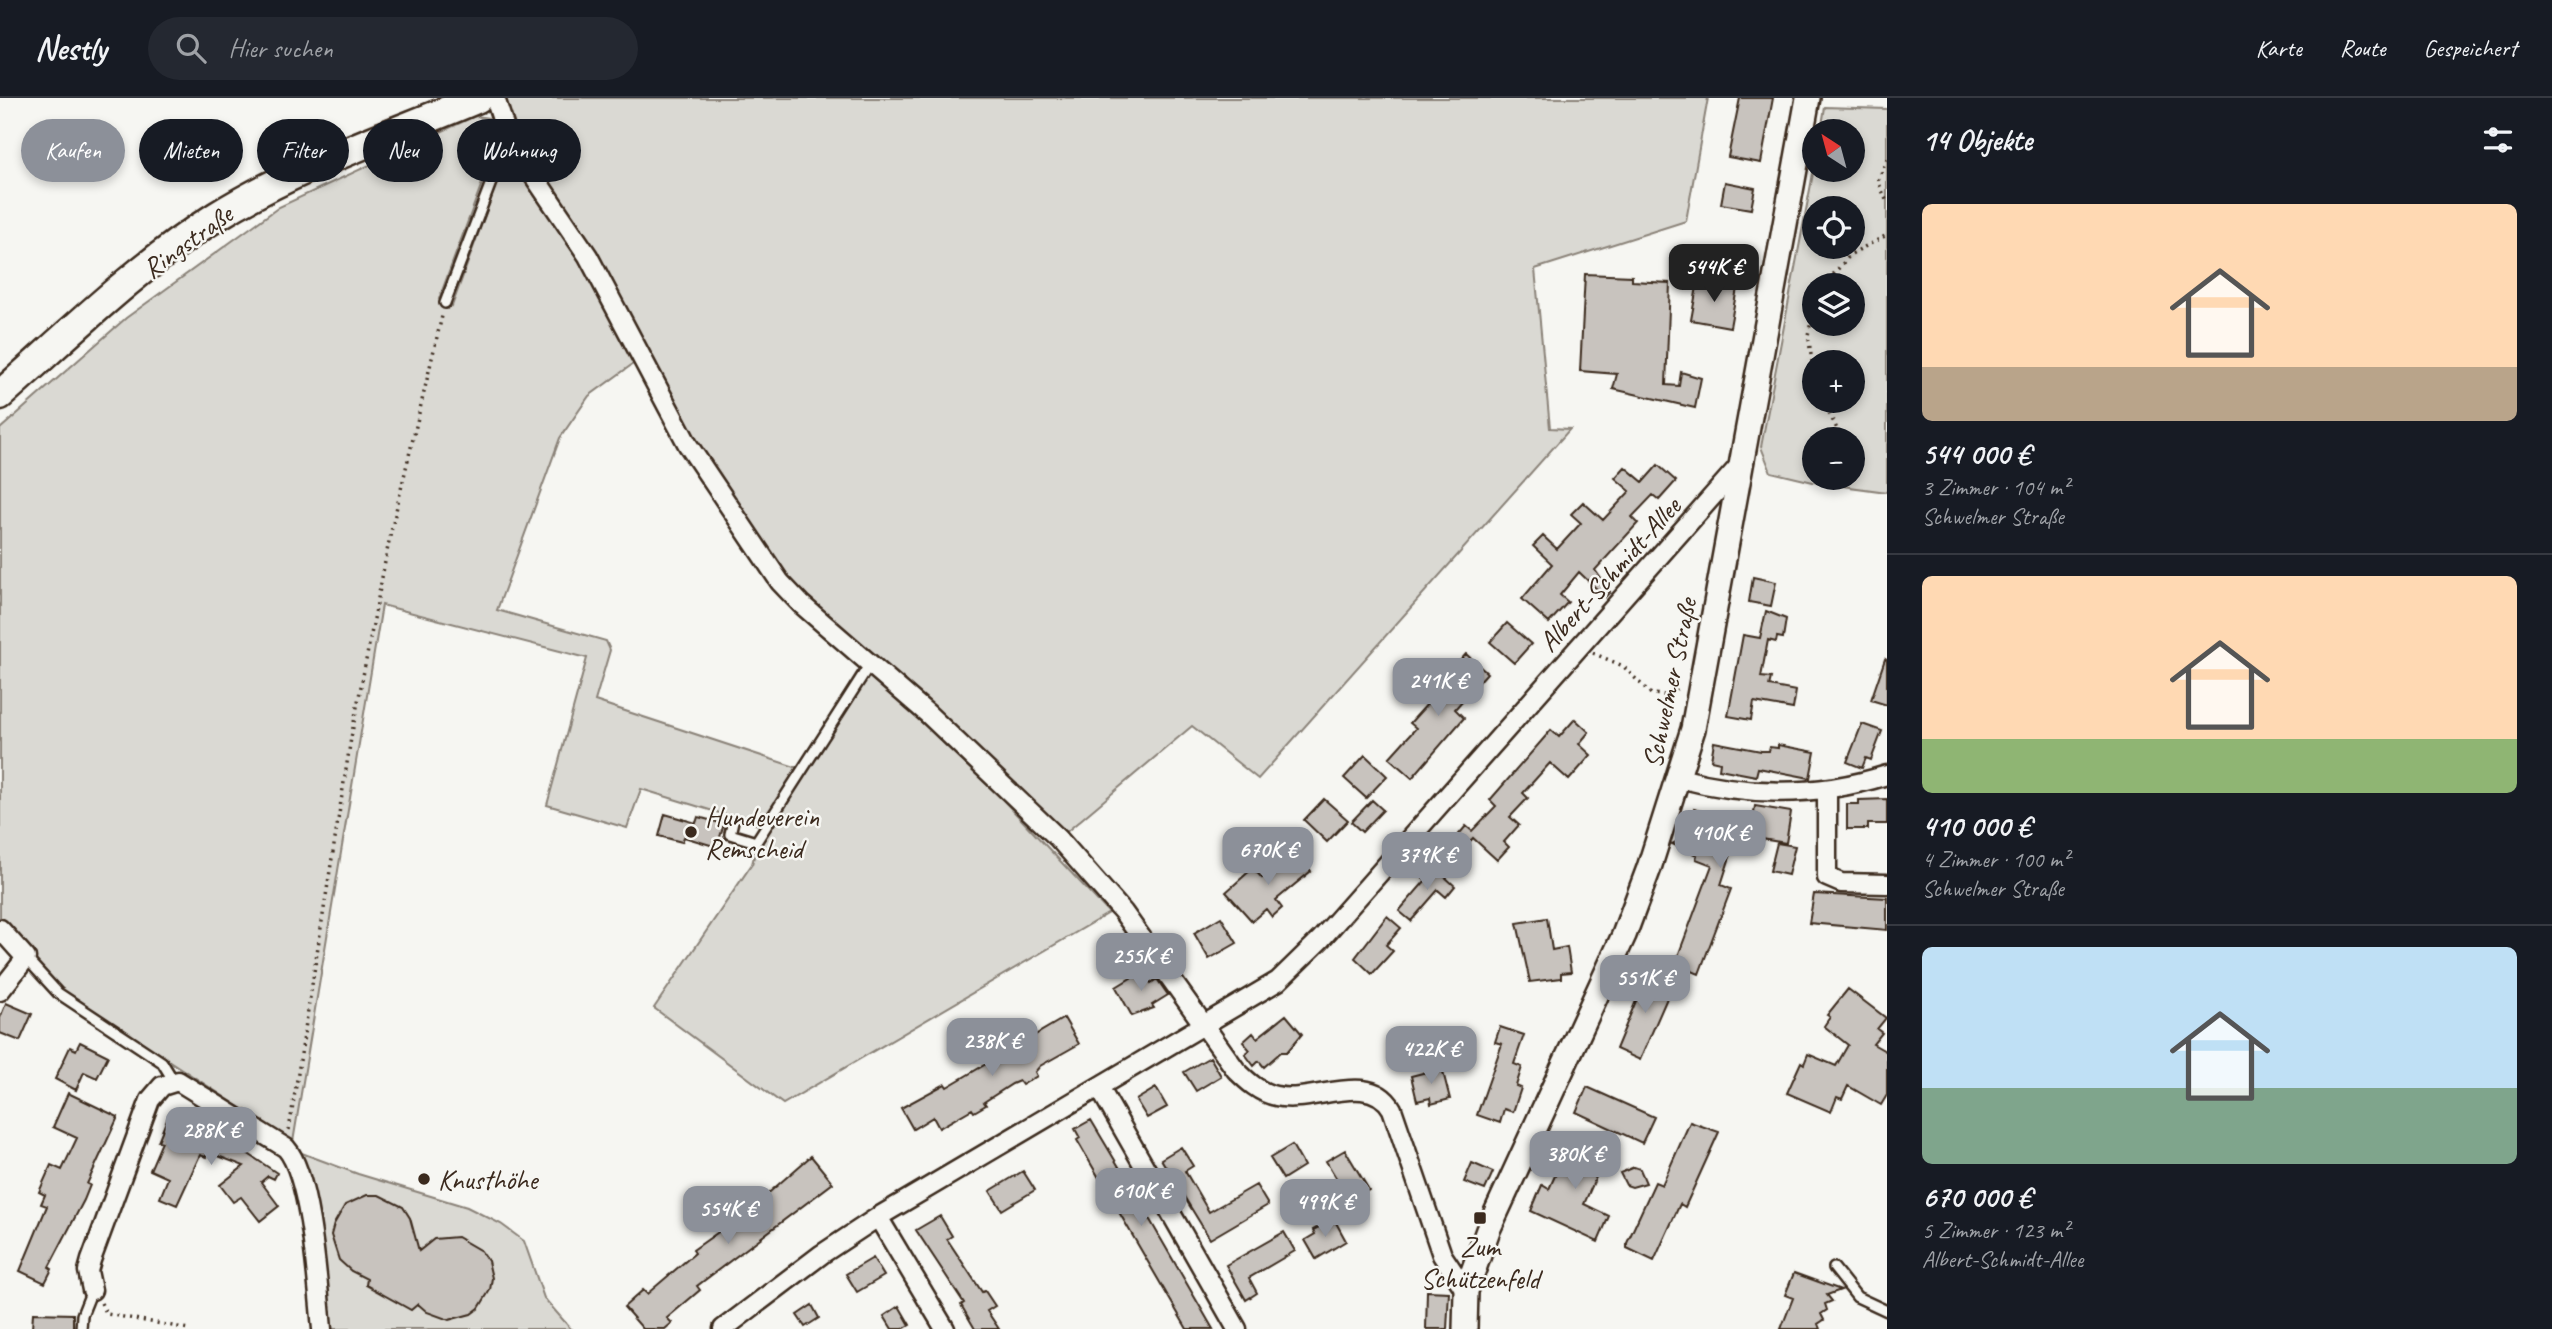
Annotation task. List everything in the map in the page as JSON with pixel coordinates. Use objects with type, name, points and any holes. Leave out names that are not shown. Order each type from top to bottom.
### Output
[{"type":"main road","name":"Ringstraße","points":[[0,395],[152,264],[217,216],[287,179],[478,98]]},
{"type":"street","points":[[495,98],[502,119]]},
{"type":"street","name":"Schwelmer Straße","points":[[1465,1329],[1466,1291],[1488,1230],[1624,935],[1679,778],[1704,676],[1808,98]]},
{"type":"street","points":[[538,182],[588,256],[688,445],[751,541],[801,604],[928,714],[1058,838],[1123,912],[1249,1083],[1275,1096],[1291,1098],[1355,1090],[1378,1092],[1385,1097],[1442,1255],[1466,1291]]},
{"type":"street","name":"Albert-Schmidt-Allee","points":[[726,1328],[822,1254],[878,1217],[1278,981],[1305,956],[1742,462]]},
{"type":"street","points":[[1679,778],[1724,790],[1827,791],[1887,775]]},
{"type":"street","points":[[1827,791],[1827,877],[1841,883],[1887,884]]},
{"type":"street","points":[[0,929],[26,958],[0,991]]},
{"type":"street","points":[[92,1290],[88,1271],[91,1260],[150,1100],[162,1086],[173,1080],[182,1082],[286,1148],[296,1161],[304,1185],[321,1329]]},
{"type":"street","points":[[1099,1087],[1237,1329]]},
{"type":"street","points":[[878,1217],[945,1329]]},
{"type":"lane","points":[[445,303],[491,182]]},
{"type":"lane","points":[[733,821],[730,834],[756,842],[870,664]]},
{"type":"lane","points":[[26,958],[58,993],[162,1062],[173,1080]]},
{"type":"lane","points":[[1834,1268],[1857,1297],[1887,1311]]},
{"type":"lane","points":[[81,1329],[82,1315],[92,1290]]},
{"type":"path","points":[[1887,159],[1880,170],[1878,181],[1887,202]]},
{"type":"path","points":[[1834,273],[1851,254],[1887,235]]},
{"type":"path","points":[[286,1148],[351,738],[390,536],[445,303]]},
{"type":"path","points":[[1578,649],[1616,660],[1651,694],[1657,696],[1671,692],[1690,677],[1704,676]]},
{"type":"path","points":[[92,1290],[107,1314],[189,1329]]},
{"type":"shaded area","points":[[505,98],[1708,98],[1686,221],[1535,269],[1550,428],[1570,429],[1258,779],[1192,726],[1064,834],[791,586],[707,465],[540,182],[581,182],[581,119],[509,119]]},
{"type":"shaded area","points":[[1825,107],[1887,109],[1887,492],[1865,489],[1865,427],[1802,427],[1802,479],[1771,472],[1761,447],[1802,231],[1802,259],[1865,259],[1865,196],[1809,196],[1811,182],[1866,182],[1866,119],[1823,119]]},
{"type":"shaded area","points":[[475,116],[488,119],[469,119]]},
{"type":"shaded area","points":[[457,124],[457,182],[482,182],[439,299],[452,306],[497,182],[532,182],[567,234],[637,361],[589,396],[560,438],[497,610],[606,641],[610,650],[595,701],[798,768],[858,671],[875,678],[1003,800],[1109,913],[783,1104],[654,1008],[752,864],[762,826],[641,789],[627,828],[547,805],[587,658],[382,605],[293,1142],[58,988],[0,922],[0,429],[126,318],[279,207],[333,182],[349,182],[349,174],[363,168],[363,182],[443,182],[443,131]]},
{"type":"shaded area","points":[[299,1152],[358,1174],[467,1207],[501,1224],[524,1241],[544,1298],[571,1329],[323,1329],[315,1214],[306,1170]]},
{"type":"building","points":[[1740,98],[1773,98],[1761,163],[1728,157]]},
{"type":"building","points":[[1725,182],[1755,188],[1751,209],[1721,204]]},
{"type":"building","points":[[1585,274],[1632,276],[1632,281],[1670,283],[1666,385],[1679,386],[1681,372],[1701,378],[1695,408],[1613,389],[1617,374],[1580,371]]},
{"type":"building","points":[[1698,281],[1737,288],[1730,327],[1691,320]]},
{"type":"building","points":[[1658,465],[1676,481],[1659,500],[1653,495],[1632,517],[1638,523],[1595,570],[1610,592],[1605,597],[1579,572],[1560,595],[1568,602],[1549,623],[1522,599],[1552,564],[1533,546],[1543,536],[1557,549],[1581,523],[1571,514],[1583,502],[1603,520],[1630,491],[1615,478],[1625,467],[1643,482]]},
{"type":"building","points":[[1753,577],[1776,582],[1771,606],[1749,602]]},
{"type":"building","points":[[1766,611],[1786,619],[1783,638],[1777,637],[1776,642],[1768,640],[1761,677],[1771,678],[1769,686],[1796,691],[1793,709],[1754,702],[1751,720],[1728,716],[1743,635],[1760,638]]},
{"type":"building","points":[[1507,623],[1531,644],[1514,663],[1490,642]]},
{"type":"building","points":[[1466,654],[1487,673],[1455,709],[1464,718],[1412,778],[1389,758],[1416,728],[1410,723],[1449,680],[1446,677]]},
{"type":"building","points":[[1885,659],[1887,660],[1887,705],[1871,700]]},
{"type":"building","points":[[1575,719],[1589,732],[1579,744],[1591,755],[1569,780],[1550,763],[1523,793],[1528,798],[1510,817],[1519,825],[1504,842],[1509,847],[1497,860],[1473,838],[1464,848],[1454,840],[1466,826],[1472,831],[1496,806],[1490,800],[1551,730],[1559,737]]},
{"type":"building","points":[[1862,724],[1882,731],[1871,760],[1866,758],[1862,768],[1847,762]]},
{"type":"building","points":[[1714,742],[1761,751],[1769,751],[1770,747],[1778,748],[1778,745],[1815,752],[1810,778],[1758,768],[1756,776],[1719,769],[1720,762],[1711,760]]},
{"type":"building","points":[[1365,755],[1387,776],[1366,798],[1344,778]]},
{"type":"building","points":[[1324,799],[1348,820],[1327,842],[1304,820]]},
{"type":"building","points":[[1887,799],[1887,824],[1868,824],[1868,829],[1847,829],[1847,804],[1859,804],[1859,800]]},
{"type":"building","points":[[1372,800],[1383,810],[1362,832],[1351,822]]},
{"type":"building","points":[[1755,806],[1791,812],[1786,843],[1737,835],[1721,885],[1731,889],[1699,974],[1675,964],[1712,865],[1696,859],[1697,855],[1672,844],[1684,838],[1694,809],[1752,825]]},
{"type":"building","name":"Hundeverein Remscheid","points":[[665,814],[696,823],[698,817],[724,824],[717,847],[684,837],[682,842],[659,836]]},
{"type":"building","points":[[1777,843],[1795,846],[1788,875],[1770,871]]},
{"type":"building","points":[[1295,850],[1311,871],[1276,900],[1282,908],[1272,917],[1266,909],[1252,921],[1226,892],[1253,868],[1262,878]]},
{"type":"building","points":[[1432,865],[1455,886],[1446,897],[1438,890],[1411,921],[1399,911],[1426,880],[1421,876]]},
{"type":"building","points":[[1814,894],[1887,898],[1887,930],[1809,923]]},
{"type":"building","points":[[1387,916],[1401,928],[1386,945],[1393,951],[1372,974],[1355,958]]},
{"type":"building","points":[[1221,917],[1237,943],[1209,959],[1194,933]]},
{"type":"building","points":[[1547,918],[1552,950],[1567,947],[1571,972],[1561,973],[1561,978],[1530,982],[1517,923]]},
{"type":"building","points":[[1144,970],[1151,983],[1157,979],[1168,995],[1152,1005],[1154,1008],[1132,1016],[1116,987]]},
{"type":"building","points":[[1648,972],[1674,982],[1640,1060],[1616,1049]]},
{"type":"building","points":[[1848,989],[1886,1018],[1877,1029],[1882,1033],[1873,1044],[1887,1052],[1887,1095],[1881,1105],[1848,1086],[1842,1099],[1837,1097],[1831,1112],[1787,1093],[1801,1062],[1804,1064],[1808,1054],[1836,1066],[1848,1045],[1824,1026],[1830,1017],[1827,1015]]},
{"type":"building","points":[[6,1003],[32,1014],[20,1041],[0,1033],[0,1018]]},
{"type":"building","points":[[1286,1015],[1302,1034],[1287,1052],[1281,1052],[1264,1067],[1259,1061],[1254,1066],[1245,1054],[1250,1050],[1243,1042],[1253,1033],[1257,1038]]},
{"type":"building","points":[[1064,1018],[1079,1044],[1040,1066],[1035,1072],[1037,1076],[1022,1085],[1019,1081],[1012,1084],[984,1102],[986,1105],[974,1112],[972,1109],[939,1128],[933,1117],[913,1129],[901,1108],[945,1084],[947,1087]]},
{"type":"building","points":[[1500,1027],[1524,1035],[1514,1064],[1522,1067],[1516,1086],[1521,1088],[1513,1112],[1504,1109],[1500,1123],[1477,1115],[1502,1044],[1495,1042]]},
{"type":"building","points":[[80,1042],[108,1056],[97,1078],[84,1072],[76,1090],[55,1079],[70,1047],[76,1050]]},
{"type":"building","points":[[1210,1057],[1221,1076],[1196,1091],[1184,1072]]},
{"type":"building","points":[[1442,1068],[1450,1099],[1431,1104],[1430,1098],[1417,1101],[1411,1076]]},
{"type":"building","points":[[1587,1087],[1654,1117],[1642,1143],[1576,1112]]},
{"type":"building","points":[[1156,1088],[1167,1107],[1147,1118],[1136,1100]]},
{"type":"building","points":[[68,1093],[118,1117],[87,1184],[90,1185],[84,1200],[49,1267],[52,1269],[45,1283],[20,1271],[47,1206],[41,1204],[45,1195],[39,1192],[51,1165],[62,1170],[77,1138],[53,1127]]},
{"type":"building","points":[[167,1119],[229,1141],[277,1173],[274,1179],[268,1176],[261,1182],[279,1206],[260,1221],[241,1197],[233,1202],[220,1185],[244,1166],[208,1152],[206,1157],[200,1155],[177,1205],[160,1198],[168,1178],[150,1170],[162,1142],[158,1141]]},
{"type":"building","points":[[1091,1120],[1213,1329],[1187,1329],[1077,1140],[1080,1138],[1075,1129]]},
{"type":"building","points":[[1690,1122],[1719,1132],[1685,1207],[1680,1204],[1654,1261],[1627,1248],[1627,1243],[1655,1182],[1662,1185]]},
{"type":"building","points":[[1572,1138],[1616,1158],[1610,1173],[1600,1168],[1584,1204],[1609,1216],[1598,1242],[1531,1211],[1542,1185],[1549,1189]]},
{"type":"building","points":[[1292,1145],[1304,1166],[1283,1179],[1270,1158]]},
{"type":"building","points":[[1181,1147],[1193,1166],[1185,1171],[1209,1212],[1256,1185],[1268,1205],[1210,1239],[1161,1159]]},
{"type":"building","points":[[1345,1150],[1369,1190],[1350,1201],[1326,1161]]},
{"type":"building","points":[[811,1156],[833,1183],[697,1286],[700,1290],[667,1318],[672,1323],[665,1329],[643,1329],[624,1307],[643,1290],[647,1294],[695,1253],[693,1250],[748,1211]]},
{"type":"building","points":[[1472,1163],[1493,1172],[1485,1190],[1464,1182]]},
{"type":"building","points":[[1634,1167],[1640,1169],[1646,1183],[1632,1187],[1626,1185],[1620,1173]]},
{"type":"building","points":[[1023,1171],[1035,1190],[1002,1210],[990,1191]]},
{"type":"building","points":[[367,1195],[379,1195],[403,1207],[410,1218],[419,1251],[434,1239],[457,1237],[481,1251],[488,1261],[492,1278],[490,1290],[479,1308],[471,1314],[449,1320],[427,1312],[418,1304],[411,1310],[366,1285],[367,1279],[351,1271],[339,1260],[331,1235],[334,1224],[345,1205]]},
{"type":"building","points":[[940,1216],[952,1236],[947,1239],[982,1292],[985,1291],[995,1306],[987,1311],[999,1329],[975,1329],[961,1305],[964,1303],[916,1230]]},
{"type":"building","points":[[1334,1219],[1346,1241],[1316,1259],[1305,1240],[1315,1234],[1313,1230]]},
{"type":"building","points":[[1284,1232],[1295,1251],[1249,1278],[1257,1293],[1246,1300],[1226,1265]]},
{"type":"building","points":[[873,1258],[884,1276],[857,1292],[846,1274]]},
{"type":"building","points":[[1794,1273],[1841,1290],[1827,1295],[1832,1301],[1825,1304],[1827,1310],[1821,1314],[1824,1320],[1818,1324],[1820,1329],[1781,1329],[1793,1298],[1785,1295]]},
{"type":"building","points":[[1427,1291],[1449,1292],[1447,1329],[1426,1329]]},
{"type":"building","points":[[812,1305],[819,1318],[805,1327],[797,1315]]},
{"type":"building","points":[[899,1306],[910,1325],[903,1329],[892,1329],[884,1316]]},
{"type":"building","points":[[33,1313],[73,1314],[73,1329],[32,1329]]},
{"type":"place","name":"Hundeverein Remscheid","points":[[691,832]]},
{"type":"place","name":"Knusthöhe","points":[[424,1179]]},
{"type":"place","name":"Zum Schützenfeld","points":[[1480,1218]]}]
